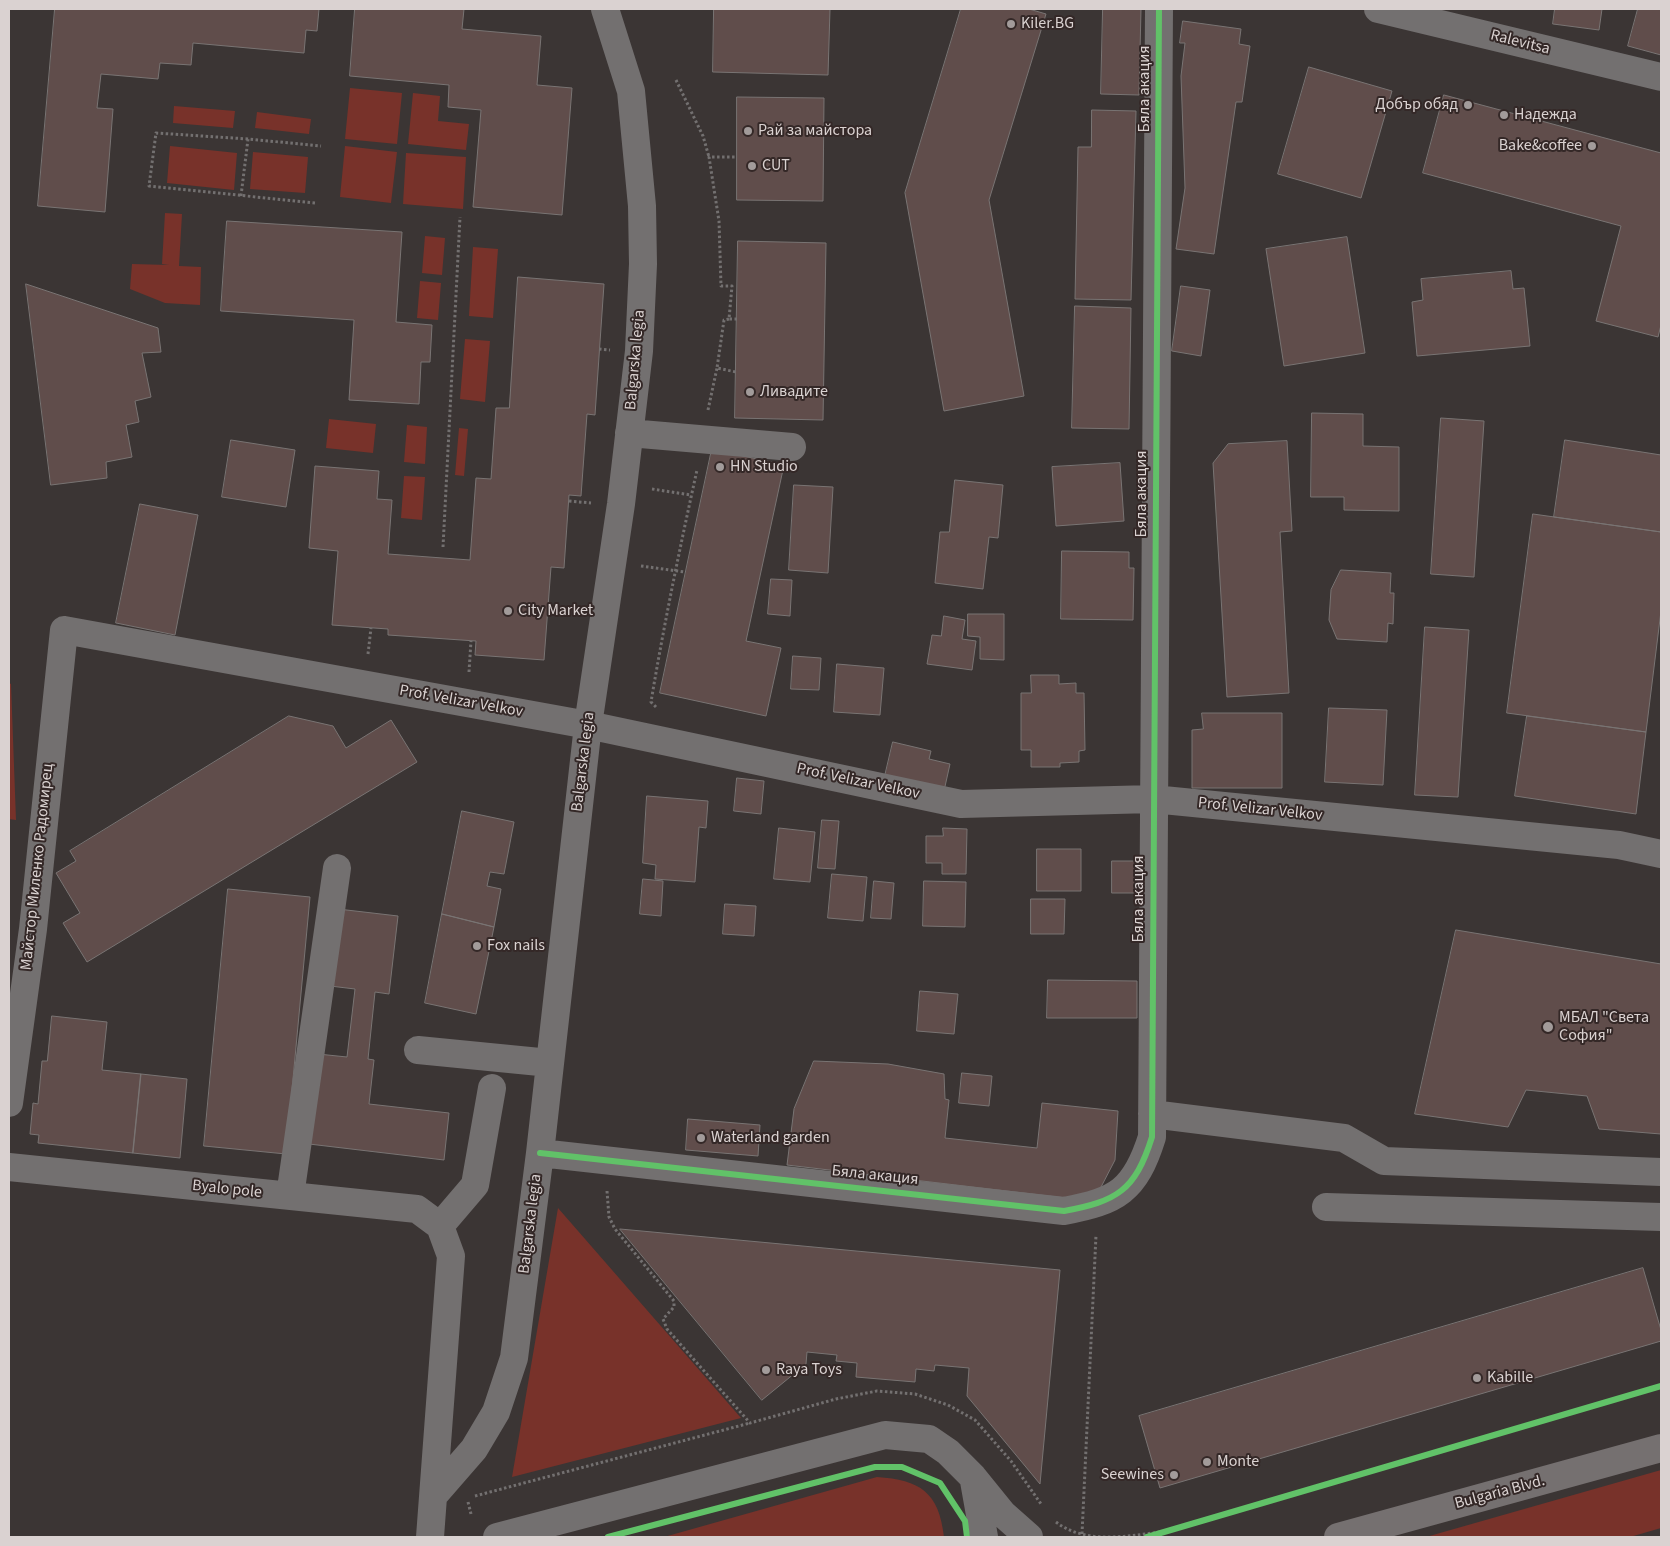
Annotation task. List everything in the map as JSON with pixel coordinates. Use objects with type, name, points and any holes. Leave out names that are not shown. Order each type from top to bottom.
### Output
[{"type":"main road","name":"Bulgaria Blvd.","points":[[1338,1537],[1661,1448]]},
{"type":"street","name":"Balgarska legia","points":[[434,1495],[474,1449],[496,1412],[514,1358],[540,1153],[588,725],[630,433],[639,351],[643,264],[642,206],[631,90],[605,9]]},
{"type":"street","name":"Бяла акация","points":[[540,1153],[1064,1210],[1098,1205],[1125,1189],[1144,1163],[1152,1137],[1160,9]]},
{"type":"street","name":"Ralevitsa","points":[[1378,9],[1661,77]]},
{"type":"street","points":[[630,433],[792,447]]},
{"type":"street","name":"Prof. Velizar Velkov","points":[[64,630],[588,725],[961,804],[1153,799],[1619,845],[1661,854]]},
{"type":"street","name":"Майстор Миленко Радомирец","points":[[9,1103],[32,930],[64,630]]},
{"type":"street","points":[[290,1196],[337,868]]},
{"type":"street","points":[[418,1050],[550,1063]]},
{"type":"street","points":[[430,1537],[451,1256],[440,1226],[475,1185],[492,1088]]},
{"type":"street","points":[[1152,1114],[1344,1138],[1384,1161],[1661,1172]]},
{"type":"street","name":"Byalo pole","points":[[9,1167],[417,1209],[440,1226]]},
{"type":"street","points":[[1326,1207],[1661,1217]]},
{"type":"street","points":[[497,1537],[885,1435],[929,1439],[948,1452],[973,1477],[1003,1514],[1030,1537]]},
{"type":"street","points":[[973,1477],[984,1537]]},
{"type":"path","points":[[676,80],[703,136],[709,157],[719,221],[721,286],[732,286],[729,320]]},
{"type":"path","points":[[315,203],[149,186],[156,133],[321,146]]},
{"type":"path","points":[[241,196],[248,139]]},
{"type":"path","points":[[709,157],[737,157]]},
{"type":"path","points":[[443,547],[460,218]]},
{"type":"path","points":[[660,711],[652,702],[674,570],[703,439],[724,320],[737,319]]},
{"type":"path","points":[[717,368],[736,372]]},
{"type":"path","points":[[623,485],[691,495]]},
{"type":"path","points":[[569,501],[590,503]]},
{"type":"path","points":[[612,562],[685,572]]},
{"type":"path","points":[[368,653],[371,628]]},
{"type":"path","points":[[608,1161],[606,1205],[609,1217],[615,1229],[674,1301],[674,1308],[663,1319],[667,1329],[750,1423]]},
{"type":"path","points":[[1082,1534],[1098,1205]]},
{"type":"path","points":[[461,1499],[836,1399],[877,1391],[914,1394],[948,1404],[975,1420],[1011,1460],[1043,1508]]},
{"type":"path","points":[[466,1498],[471,1514]]},
{"type":"path","points":[[1052,1519],[1063,1528],[1082,1534],[1115,1537],[1168,1531]]},
{"type":"path","points":[[1147,1537],[1178,1528]]},
{"type":"shaded area","points":[[350,88],[402,93],[397,144],[345,139]]},
{"type":"shaded area","points":[[413,93],[440,96],[438,121],[469,124],[466,150],[408,144]]},
{"type":"shaded area","points":[[174,106],[235,111],[233,128],[173,123]]},
{"type":"shaded area","points":[[257,112],[311,119],[309,134],[255,128]]},
{"type":"shaded area","points":[[170,146],[237,153],[234,190],[167,183]]},
{"type":"shaded area","points":[[345,146],[397,152],[391,203],[340,197]]},
{"type":"shaded area","points":[[253,152],[308,157],[305,193],[250,189]]},
{"type":"shaded area","points":[[406,153],[466,157],[463,209],[403,204]]},
{"type":"shaded area","points":[[165,213],[182,214],[179,266],[201,267],[200,305],[165,303],[130,289],[132,264],[169,265],[162,264]]},
{"type":"shaded area","points":[[425,236],[445,238],[442,275],[422,273]]},
{"type":"shaded area","points":[[473,247],[498,249],[493,318],[469,316]]},
{"type":"shaded area","points":[[420,281],[441,283],[438,320],[417,318]]},
{"type":"shaded area","points":[[465,339],[490,341],[485,402],[460,399]]},
{"type":"shaded area","points":[[329,419],[376,424],[373,453],[326,448]]},
{"type":"shaded area","points":[[407,425],[427,427],[425,464],[404,462]]},
{"type":"shaded area","points":[[459,428],[468,429],[464,476],[455,475]]},
{"type":"shaded area","points":[[404,476],[425,477],[422,520],[401,518]]},
{"type":"shaded area","points":[[9,683],[11,684],[16,820],[9,819]]},
{"type":"shaded area","points":[[558,1208],[741,1418],[512,1477]]},
{"type":"shaded area","points":[[1661,1470],[1661,1528],[1630,1537],[1426,1537]]},
{"type":"shaded area","points":[[877,1477],[905,1481],[925,1491],[937,1509],[944,1537],[664,1537]]},
{"type":"building","points":[[55,9],[319,9],[317,31],[306,30],[304,53],[193,43],[191,65],[160,63],[158,79],[101,74],[97,108],[113,109],[105,212],[38,206]]},
{"type":"building","points":[[355,9],[464,9],[462,29],[541,36],[537,85],[572,88],[562,215],[473,207],[481,110],[448,107],[449,85],[350,76]]},
{"type":"building","points":[[714,9],[830,9],[828,75],[713,72]]},
{"type":"building","points":[[961,9],[1029,9],[1046,14],[989,200],[1024,396],[944,411],[905,193]]},
{"type":"building","points":[[1103,9],[1141,9],[1139,95],[1101,94]]},
{"type":"building","points":[[1555,9],[1602,9],[1599,30],[1553,24]]},
{"type":"building","points":[[1638,9],[1661,9],[1661,55],[1628,46]]},
{"type":"building","points":[[1183,21],[1241,29],[1239,44],[1250,46],[1242,102],[1236,102],[1214,254],[1176,249],[1185,188],[1181,76],[1185,43],[1180,43]]},
{"type":"building","points":[[1309,67],[1392,91],[1361,198],[1278,174]]},
{"type":"building","points":[[1444,95],[1661,153],[1661,325],[1658,337],[1596,321],[1621,226],[1423,173]]},
{"type":"building","points":[[737,97],[824,98],[823,201],[737,200]]},
{"type":"building","points":[[1092,110],[1136,111],[1131,300],[1075,299],[1078,147],[1091,147]]},
{"type":"building","points":[[227,221],[402,232],[396,322],[432,325],[430,362],[421,362],[419,404],[349,400],[354,320],[221,311]]},
{"type":"building","points":[[1347,237],[1365,353],[1284,366],[1266,249]]},
{"type":"building","points":[[738,241],[826,243],[823,420],[735,418]]},
{"type":"building","points":[[1511,271],[1513,289],[1524,288],[1530,346],[1417,356],[1412,302],[1423,300],[1421,279]]},
{"type":"building","points":[[518,277],[604,284],[595,415],[587,414],[581,496],[569,495],[564,568],[551,567],[544,660],[475,655],[476,641],[388,635],[388,629],[332,625],[338,551],[309,548],[315,466],[379,471],[377,499],[392,500],[388,554],[470,560],[476,478],[491,479],[496,408],[509,408]]},
{"type":"building","points":[[26,284],[158,328],[161,352],[142,353],[151,397],[135,401],[139,422],[126,425],[132,457],[106,462],[107,478],[51,485]]},
{"type":"building","points":[[1181,286],[1210,290],[1201,356],[1172,351]]},
{"type":"building","points":[[1075,306],[1131,308],[1129,429],[1072,428]]},
{"type":"building","points":[[1312,413],[1363,414],[1363,446],[1399,447],[1399,511],[1344,510],[1344,497],[1311,497]]},
{"type":"building","points":[[1441,418],[1484,421],[1474,577],[1431,574]]},
{"type":"building","points":[[231,440],[295,450],[286,507],[222,497]]},
{"type":"building","points":[[1565,440],[1661,455],[1661,532],[1554,517]]},
{"type":"building","points":[[1287,441],[1292,531],[1280,532],[1289,693],[1227,697],[1213,463],[1228,444]]},
{"type":"building","points":[[712,449],[784,465],[746,641],[781,648],[766,716],[660,693]]},
{"type":"building","points":[[1120,463],[1124,521],[1056,526],[1052,467]]},
{"type":"building","points":[[955,480],[1003,485],[998,538],[989,537],[983,589],[935,583],[940,532],[949,532]]},
{"type":"building","points":[[794,485],[833,487],[828,573],[789,570]]},
{"type":"building","points":[[140,504],[198,515],[175,635],[116,623]]},
{"type":"building","points":[[1533,514],[1661,532],[1661,611],[1646,732],[1507,713]]},
{"type":"building","points":[[1062,551],[1129,552],[1129,568],[1134,568],[1133,620],[1061,619]]},
{"type":"building","points":[[1341,570],[1391,573],[1390,593],[1394,593],[1393,624],[1388,623],[1387,642],[1337,639],[1329,620],[1331,590]]},
{"type":"building","points":[[771,579],[792,580],[790,616],[768,614]]},
{"type":"building","points":[[968,614],[1004,614],[1004,660],[980,659],[980,637],[968,636]]},
{"type":"building","points":[[944,616],[965,620],[962,639],[976,641],[972,670],[927,664],[932,635],[941,636]]},
{"type":"building","points":[[1425,627],[1469,630],[1458,797],[1415,795]]},
{"type":"building","points":[[793,656],[821,658],[819,690],[791,689]]},
{"type":"building","points":[[837,664],[884,668],[880,715],[834,712]]},
{"type":"building","points":[[1031,675],[1059,675],[1059,684],[1076,683],[1076,693],[1084,693],[1085,750],[1079,751],[1079,762],[1060,763],[1060,767],[1031,767],[1031,750],[1021,750],[1021,693],[1031,693]]},
{"type":"building","points":[[1329,708],[1387,710],[1383,785],[1325,782]]},
{"type":"building","points":[[1202,713],[1282,713],[1282,788],[1192,788],[1192,730],[1203,729]]},
{"type":"building","points":[[289,716],[333,726],[346,748],[391,720],[417,762],[87,962],[63,923],[80,913],[56,873],[76,861],[70,851]]},
{"type":"building","points":[[1527,716],[1646,732],[1636,814],[1515,796]]},
{"type":"building","points":[[893,742],[931,751],[929,759],[950,764],[944,791],[885,776]]},
{"type":"building","points":[[737,778],[764,781],[761,814],[734,811]]},
{"type":"building","points":[[647,796],[708,801],[706,828],[699,827],[695,882],[655,879],[656,865],[643,863]]},
{"type":"building","points":[[462,811],[514,822],[504,874],[490,872],[487,886],[501,889],[494,927],[442,914]]},
{"type":"building","points":[[822,820],[839,821],[835,869],[818,868]]},
{"type":"building","points":[[779,828],[815,832],[810,882],[774,879]]},
{"type":"building","points":[[943,828],[967,829],[966,874],[942,874],[942,863],[926,863],[926,836],[943,836]]},
{"type":"building","points":[[1037,849],[1081,849],[1081,891],[1037,891]]},
{"type":"building","points":[[1112,861],[1136,861],[1136,893],[1112,893]]},
{"type":"building","points":[[832,874],[867,877],[863,921],[828,918]]},
{"type":"building","points":[[643,879],[663,881],[661,916],[640,914]]},
{"type":"building","points":[[874,881],[894,883],[891,919],[871,918]]},
{"type":"building","points":[[924,881],[966,882],[965,927],[923,926]]},
{"type":"building","points":[[228,889],[310,897],[286,1154],[204,1146]]},
{"type":"building","points":[[1031,899],[1065,899],[1064,934],[1031,934]]},
{"type":"building","points":[[725,904],[756,906],[754,936],[723,934]]},
{"type":"building","points":[[338,909],[398,916],[389,994],[375,992],[368,1059],[374,1060],[369,1104],[449,1113],[444,1160],[309,1144],[318,1054],[347,1057],[355,989],[330,986]]},
{"type":"building","points":[[442,914],[494,927],[476,1014],[425,1003]]},
{"type":"building","name":"МБАЛ \"Света София\"","points":[[1456,930],[1661,964],[1661,1134],[1599,1129],[1587,1096],[1526,1090],[1508,1127],[1415,1114]]},
{"type":"building","points":[[1048,980],[1137,981],[1137,1018],[1047,1018]]},
{"type":"building","points":[[920,991],[958,994],[954,1034],[917,1031]]},
{"type":"building","points":[[52,1016],[107,1022],[102,1070],[141,1074],[133,1153],[38,1143],[39,1135],[30,1134],[33,1103],[38,1104],[42,1061],[47,1061]]},
{"type":"building","points":[[814,1061],[888,1064],[944,1074],[945,1099],[949,1100],[945,1138],[1037,1148],[1042,1103],[1118,1111],[1115,1160],[1100,1189],[1074,1199],[787,1165],[794,1109]]},
{"type":"building","points":[[962,1073],[992,1076],[989,1106],[959,1103]]},
{"type":"building","points":[[141,1074],[187,1079],[180,1158],[133,1153]]},
{"type":"building","points":[[688,1119],[760,1125],[758,1156],[686,1150]]},
{"type":"building","points":[[620,1229],[1060,1270],[1040,1484],[967,1396],[969,1368],[935,1365],[934,1371],[916,1369],[915,1382],[856,1377],[857,1363],[836,1361],[837,1355],[807,1352],[806,1364],[762,1400]]},
{"type":"building","points":[[1643,1268],[1661,1330],[1661,1341],[1160,1488],[1139,1416]]},
{"type":"cycle path","points":[[540,1153],[1064,1211],[1098,1203],[1111,1197],[1131,1182],[1139,1170],[1152,1137],[1159,9]]},
{"type":"cycle path","points":[[1147,1537],[1661,1386]]},
{"type":"cycle path","points":[[608,1537],[875,1467],[902,1467],[940,1483],[965,1521],[967,1537]]},
{"type":"place","name":"Kiler.BG","points":[[1011,24]]},
{"type":"place","name":"Добър обяд","points":[[1468,105]]},
{"type":"place","name":"Надежда","points":[[1504,115]]},
{"type":"place","name":"Рай за майстора","points":[[748,131]]},
{"type":"place","name":"Bake&coffee","points":[[1592,146]]},
{"type":"place","name":"CUT","points":[[752,166]]},
{"type":"place","name":"Ливадите","points":[[750,392]]},
{"type":"place","name":"HN Studio","points":[[720,467]]},
{"type":"place","name":"City Market","points":[[508,611]]},
{"type":"place","name":"Fox nails","points":[[477,946]]},
{"type":"place","name":"МБАЛ \"Света София\"","points":[[1548,1027]]},
{"type":"place","name":"Waterland garden","points":[[701,1138]]},
{"type":"place","name":"Raya Toys","points":[[766,1370]]},
{"type":"place","name":"Kabille","points":[[1477,1378]]},
{"type":"place","name":"Monte","points":[[1207,1462]]},
{"type":"place","name":"Seewines","points":[[1174,1475]]}]
